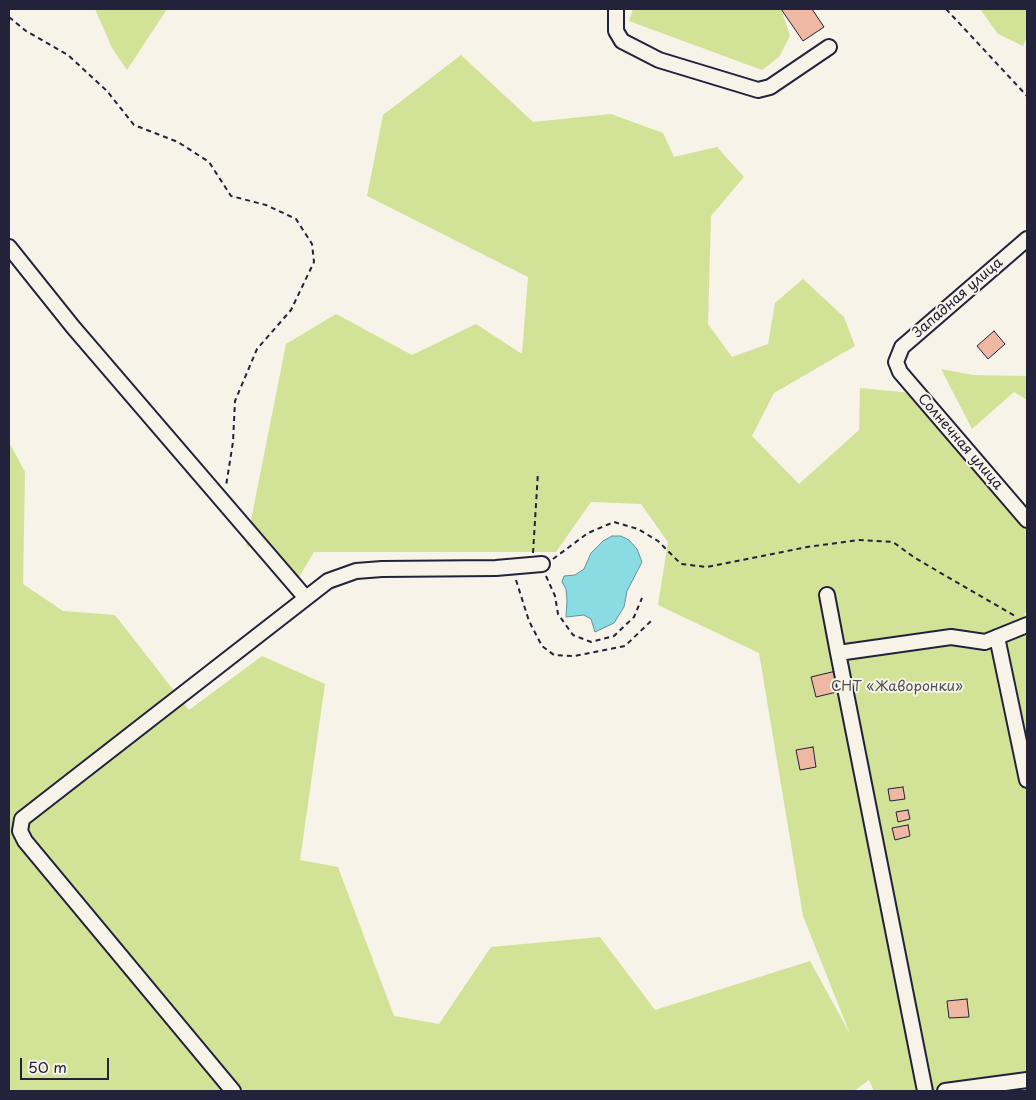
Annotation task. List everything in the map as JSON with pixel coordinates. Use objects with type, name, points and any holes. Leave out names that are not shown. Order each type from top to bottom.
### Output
[{"type":"street","points":[[616,9],[616,31],[622,40],[659,60],[758,90],[770,87],[829,47]]},
{"type":"street","name":"Западная улица","points":[[896,362],[902,347],[1027,239]]},
{"type":"street","points":[[9,247],[74,327],[305,597]]},
{"type":"street","name":"Солнечная улица","points":[[896,362],[900,372],[1027,520]]},
{"type":"street","points":[[233,1091],[33,851],[22,835],[20,826],[22,819],[28,812],[328,581],[356,571],[411,568],[512,568],[537,564]]},
{"type":"street","points":[[827,595],[925,1091]]},
{"type":"street","points":[[838,653],[951,637],[985,642],[1023,622]]},
{"type":"street","points":[[997,637],[1027,780]]},
{"type":"street","points":[[945,1091],[1027,1080]]},
{"type":"path","points":[[946,9],[1027,96]]},
{"type":"path","points":[[9,17],[26,32],[68,55],[107,91],[134,125],[178,142],[209,162],[231,196],[266,205],[296,219],[312,244],[314,262],[291,310],[257,348],[235,401],[228,483],[220,496]]},
{"type":"path","points":[[538,472],[537,564],[555,596],[558,614],[573,635],[591,642],[614,636],[634,618],[642,598]]},
{"type":"path","points":[[537,564],[560,556],[588,534],[614,522],[638,529],[658,541],[681,564],[707,567],[807,547],[859,540],[893,542],[915,558],[1023,622]]},
{"type":"path","points":[[512,568],[529,621],[542,646],[554,655],[574,656],[625,646],[651,621]]},
{"type":"green space","points":[[95,9],[167,9],[127,70],[112,48]]},
{"type":"green space","points":[[633,9],[781,9],[790,36],[779,57],[762,70],[629,21]]},
{"type":"green space","points":[[980,9],[1027,9],[1027,37],[1023,46],[998,34]]},
{"type":"green space","name":"СНТ «Жаворонки»","points":[[461,55],[533,122],[611,114],[663,133],[674,157],[717,147],[744,177],[711,216],[708,324],[732,357],[768,344],[775,303],[803,279],[844,317],[855,346],[774,393],[752,436],[799,484],[859,430],[860,388],[912,393],[1027,529],[1027,612],[1024,614],[1027,617],[1027,1091],[874,1091],[869,1080],[854,1091],[9,1091],[9,442],[25,472],[23,584],[63,611],[115,615],[189,710],[262,656],[325,684],[300,860],[338,867],[394,1016],[439,1024],[491,947],[600,937],[655,1010],[810,961],[850,1034],[803,916],[759,653],[658,605],[668,542],[641,504],[591,502],[556,552],[314,552],[299,577],[246,545],[286,344],[336,314],[412,355],[476,324],[522,354],[528,277],[367,196],[383,115]]},
{"type":"green space","points":[[941,369],[973,375],[1027,376],[1027,400],[1014,392],[972,429]]},
{"type":"water","points":[[612,536],[621,536],[629,540],[637,549],[642,562],[627,591],[624,607],[614,623],[595,632],[591,619],[584,615],[566,617],[566,589],[562,582],[564,576],[575,575],[584,569],[591,553],[603,541]]},
{"type":"building","points":[[781,9],[812,9],[824,27],[803,41]]},
{"type":"building","points":[[994,331],[1005,344],[988,359],[977,346]]},
{"type":"building","points":[[836,671],[841,691],[816,697],[811,677]]},
{"type":"building","points":[[813,747],[816,767],[800,770],[796,750]]},
{"type":"building","points":[[903,787],[905,799],[890,801],[888,789]]},
{"type":"building","points":[[908,810],[910,819],[898,822],[896,812]]},
{"type":"building","points":[[908,825],[910,836],[895,840],[892,828]]},
{"type":"building","points":[[967,999],[969,1017],[949,1018],[947,1001]]}]
